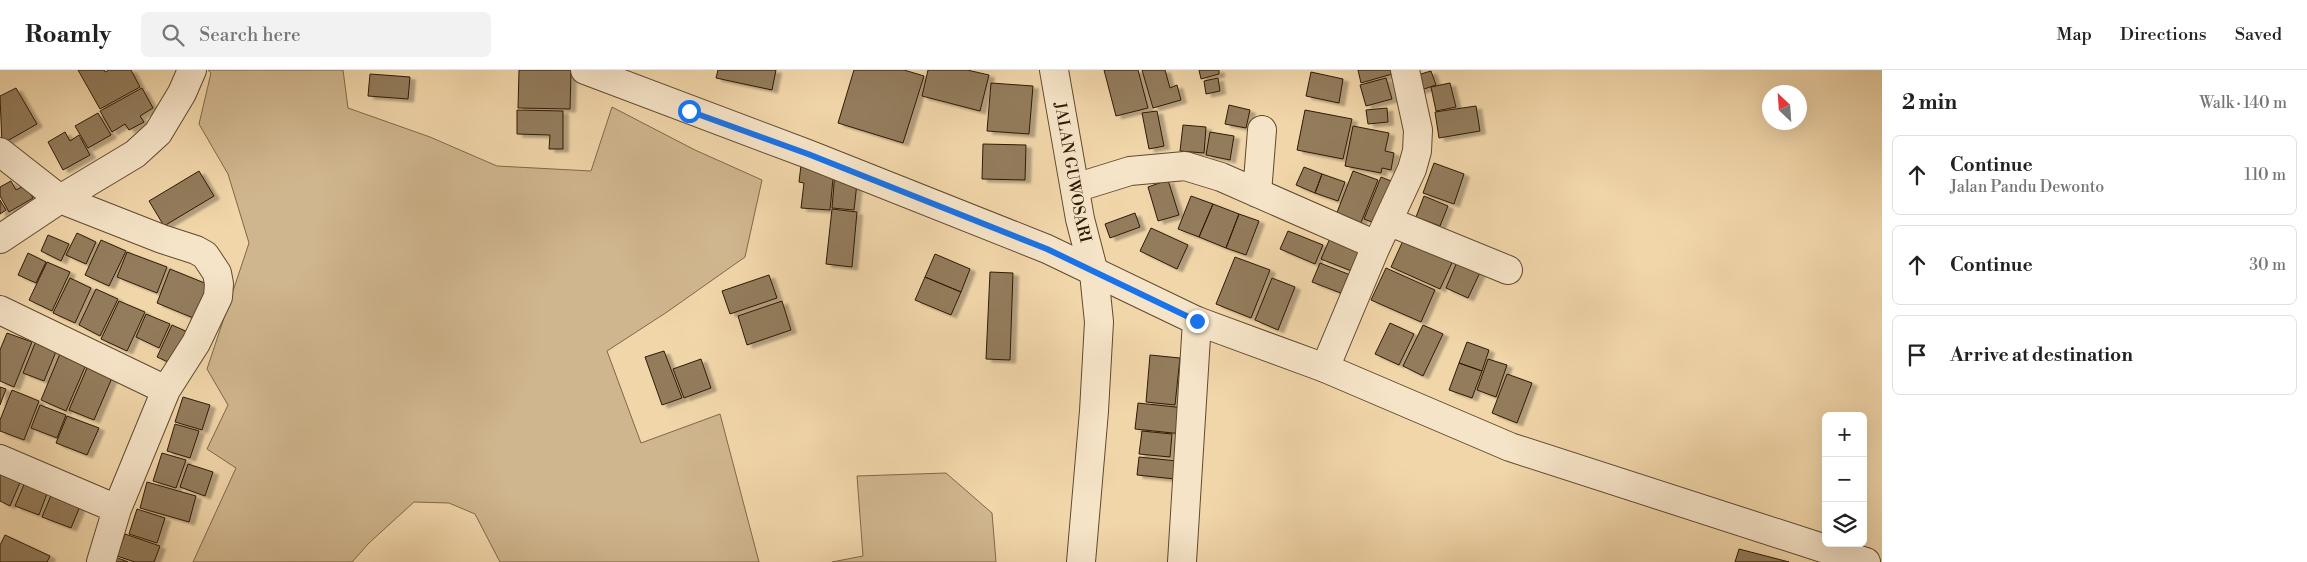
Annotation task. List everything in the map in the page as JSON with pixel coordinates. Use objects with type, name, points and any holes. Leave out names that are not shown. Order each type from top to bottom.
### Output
[{"type":"street","points":[[0,239],[60,199],[135,154],[158,133],[182,93],[192,70]]},
{"type":"street","points":[[585,70],[1047,249],[1197,321],[1325,368],[1510,447],[1866,562]]},
{"type":"street","name":"JALAN GUWOSARI","points":[[1054,70],[1075,188],[1094,273],[1099,322],[1099,349],[1081,562]]},
{"type":"street","points":[[1325,368],[1382,233],[1412,169],[1417,152],[1418,130],[1405,70]]},
{"type":"street","points":[[1257,193],[1262,130]]},
{"type":"street","points":[[0,152],[60,199],[205,255],[213,264],[219,284],[218,296],[196,343],[166,390],[117,509],[101,562]]},
{"type":"street","points":[[1075,188],[1130,171],[1185,166],[1222,176],[1257,193],[1382,233],[1508,270]]},
{"type":"street","points":[[0,310],[166,390]]},
{"type":"street","points":[[1182,562],[1197,321]]},
{"type":"street","points":[[0,459],[117,509]]},
{"type":"shaded area","points":[[208,70],[343,70],[348,108],[430,137],[497,166],[591,171],[612,107],[695,150],[762,180],[745,257],[667,312],[607,351],[641,443],[720,414],[759,562],[500,562],[475,514],[449,503],[414,502],[369,543],[352,562],[193,562],[236,468],[207,449],[228,405],[207,369],[249,243],[228,174],[199,124],[211,73]]},
{"type":"shaded area","points":[[946,473],[992,513],[996,562],[832,562],[863,556],[857,476]]},
{"type":"building","points":[[78,70],[104,70],[105,72],[109,70],[131,70],[140,87],[100,109]]},
{"type":"building","points":[[519,70],[571,70],[570,109],[518,108]]},
{"type":"building","points":[[718,70],[776,70],[772,90],[716,78]]},
{"type":"building","points":[[854,70],[904,70],[924,76],[903,143],[838,123]]},
{"type":"building","points":[[928,70],[967,70],[989,75],[980,111],[922,96]]},
{"type":"building","points":[[1104,70],[1138,70],[1148,108],[1116,116]]},
{"type":"building","points":[[1142,70],[1165,70],[1170,88],[1177,85],[1181,100],[1153,108]]},
{"type":"building","points":[[1199,70],[1219,70],[1219,74],[1201,79]]},
{"type":"building","points":[[1358,70],[1391,70],[1392,74],[1361,83]]},
{"type":"building","points":[[1431,71],[1436,85],[1418,91],[1414,76]]},
{"type":"building","points":[[1311,72],[1343,79],[1339,103],[1306,96]]},
{"type":"building","points":[[370,74],[410,77],[408,99],[368,96]]},
{"type":"building","points":[[1218,78],[1220,91],[1206,94],[1204,81]]},
{"type":"building","points":[[1386,78],[1392,99],[1366,106],[1360,85]]},
{"type":"building","points":[[991,83],[1033,86],[1029,134],[987,131]]},
{"type":"building","points":[[1450,83],[1456,107],[1436,111],[1431,87]]},
{"type":"building","points":[[16,88],[37,124],[2,144],[0,96]]},
{"type":"building","points":[[142,88],[153,108],[140,116],[144,122],[129,130],[125,124],[112,132],[100,111]]},
{"type":"building","points":[[1229,105],[1250,110],[1246,128],[1225,124]]},
{"type":"building","points":[[1476,106],[1480,131],[1439,138],[1435,112]]},
{"type":"building","points":[[1387,108],[1388,122],[1368,124],[1366,110]]},
{"type":"building","points":[[517,110],[563,111],[563,149],[549,149],[550,135],[517,134]]},
{"type":"building","points":[[1305,110],[1352,119],[1343,159],[1297,150]]},
{"type":"building","points":[[1157,111],[1164,146],[1149,149],[1142,113]]},
{"type":"building","points":[[98,113],[111,135],[88,148],[75,126]]},
{"type":"building","points":[[1183,125],[1206,127],[1204,153],[1180,151]]},
{"type":"building","points":[[1353,126],[1389,133],[1385,151],[1394,153],[1391,170],[1382,168],[1381,173],[1345,166]]},
{"type":"building","points":[[65,132],[70,141],[79,135],[90,155],[63,170],[48,142]]},
{"type":"building","points":[[1210,132],[1234,136],[1230,160],[1206,155]]},
{"type":"building","points":[[983,144],[1026,145],[1025,180],[982,179]]},
{"type":"building","points":[[1434,163],[1464,174],[1454,204],[1423,193]]},
{"type":"building","points":[[801,165],[834,168],[830,210],[801,208],[804,183],[799,182]]},
{"type":"building","points":[[1304,167],[1322,174],[1315,193],[1296,185]]},
{"type":"building","points":[[199,171],[214,196],[164,226],[149,201]]},
{"type":"building","points":[[1353,171],[1378,180],[1360,225],[1336,215]]},
{"type":"building","points":[[835,172],[858,174],[854,210],[832,208]]},
{"type":"building","points":[[1322,174],[1345,182],[1338,201],[1315,193]]},
{"type":"building","points":[[1381,177],[1396,183],[1380,225],[1364,219]]},
{"type":"building","points":[[1168,180],[1179,215],[1158,221],[1148,187]]},
{"type":"building","points":[[11,181],[16,190],[25,185],[33,198],[9,212],[0,196],[0,187]]},
{"type":"building","points":[[1191,196],[1213,204],[1199,237],[1178,229]]},
{"type":"building","points":[[1424,196],[1448,206],[1440,226],[1416,217]]},
{"type":"building","points":[[0,200],[6,210],[0,214]]},
{"type":"building","points":[[1213,204],[1239,214],[1226,248],[1199,237]]},
{"type":"building","points":[[832,209],[857,212],[852,267],[826,264]]},
{"type":"building","points":[[1135,213],[1140,227],[1110,238],[1105,224]]},
{"type":"building","points":[[1239,214],[1259,221],[1246,255],[1226,248]]},
{"type":"building","points":[[1151,228],[1188,245],[1177,269],[1140,251]]},
{"type":"building","points":[[1288,231],[1323,245],[1315,264],[1280,249]]},
{"type":"building","points":[[1407,232],[1456,254],[1440,289],[1391,267]]},
{"type":"building","points":[[77,233],[96,242],[86,264],[66,255]]},
{"type":"building","points":[[48,235],[69,244],[61,261],[41,251]]},
{"type":"building","points":[[1331,236],[1363,248],[1354,272],[1321,259]]},
{"type":"building","points":[[101,240],[126,251],[109,286],[85,275]]},
{"type":"building","points":[[127,252],[167,267],[157,293],[117,277]]},
{"type":"building","points":[[28,253],[46,262],[36,283],[18,275]]},
{"type":"building","points":[[935,254],[970,269],[961,292],[925,277]]},
{"type":"building","points":[[1460,255],[1483,266],[1468,298],[1446,288]]},
{"type":"building","points":[[1235,257],[1270,270],[1251,318],[1216,304]]},
{"type":"building","points":[[47,262],[70,272],[52,311],[29,300]]},
{"type":"building","points":[[1320,263],[1353,276],[1346,295],[1312,282]]},
{"type":"building","points":[[1386,268],[1435,290],[1421,322],[1371,300]]},
{"type":"building","points":[[170,269],[212,286],[198,320],[157,303]]},
{"type":"building","points":[[990,272],[1013,273],[1010,360],[986,359]]},
{"type":"building","points":[[769,275],[777,298],[730,314],[722,291]]},
{"type":"building","points":[[925,277],[961,292],[951,315],[915,300]]},
{"type":"building","points":[[70,278],[91,288],[75,323],[53,313]]},
{"type":"building","points":[[1272,278],[1295,287],[1278,330],[1255,320]]},
{"type":"building","points":[[96,289],[118,299],[100,336],[79,325]]},
{"type":"building","points":[[119,301],[145,312],[127,351],[101,339]]},
{"type":"building","points":[[782,301],[791,330],[747,345],[738,316]]},
{"type":"building","points":[[146,314],[170,324],[159,348],[136,337]]},
{"type":"building","points":[[1390,323],[1414,334],[1399,365],[1375,354]]},
{"type":"building","points":[[172,325],[192,334],[177,366],[157,357]]},
{"type":"building","points":[[1423,325],[1443,334],[1423,376],[1403,366]]},
{"type":"building","points":[[7,333],[32,342],[14,387],[0,381],[0,350]]},
{"type":"building","points":[[36,341],[57,349],[44,381],[23,373]]},
{"type":"building","points":[[1467,342],[1489,350],[1482,371],[1459,363]]},
{"type":"building","points":[[62,349],[88,360],[66,411],[41,400]]},
{"type":"building","points":[[664,351],[682,398],[662,405],[645,357]]},
{"type":"building","points":[[1150,355],[1180,358],[1175,405],[1146,402]]},
{"type":"building","points":[[701,359],[711,388],[684,398],[673,369]]},
{"type":"building","points":[[1488,359],[1507,365],[1496,397],[1477,390]]},
{"type":"building","points":[[90,361],[115,371],[94,420],[69,410]]},
{"type":"building","points":[[1459,363],[1482,371],[1472,398],[1449,390]]},
{"type":"building","points":[[1507,374],[1532,383],[1517,423],[1492,413]]},
{"type":"building","points":[[0,387],[6,389],[0,405]]},
{"type":"building","points":[[12,390],[39,401],[24,440],[0,431],[0,420]]},
{"type":"building","points":[[183,397],[210,405],[202,430],[175,422]]},
{"type":"building","points":[[1138,403],[1185,408],[1182,434],[1135,429]]},
{"type":"building","points":[[40,405],[66,415],[57,438],[31,428]]},
{"type":"building","points":[[67,416],[99,428],[87,455],[56,443]]},
{"type":"building","points":[[175,424],[199,431],[190,458],[167,451]]},
{"type":"building","points":[[1142,431],[1172,434],[1170,457],[1139,454]]},
{"type":"building","points":[[162,453],[186,460],[176,488],[153,481]]},
{"type":"building","points":[[1139,457],[1177,461],[1175,479],[1137,475]]},
{"type":"building","points":[[188,464],[213,472],[205,496],[180,487]]},
{"type":"building","points":[[0,470],[21,480],[10,506],[0,501]]},
{"type":"building","points":[[25,482],[48,491],[39,515],[15,506]]},
{"type":"building","points":[[147,482],[196,496],[189,522],[140,508]]},
{"type":"building","points":[[52,493],[81,504],[71,528],[42,517]]},
{"type":"building","points":[[137,509],[165,518],[157,543],[129,534]]},
{"type":"building","points":[[125,534],[160,546],[154,562],[135,562],[117,556]]},
{"type":"building","points":[[5,535],[50,556],[47,562],[0,562],[0,545]]},
{"type":"building","points":[[1739,549],[1789,562],[1735,562]]},
{"type":"building","points":[[115,557],[128,562],[113,562]]},
{"type":"route","points":[[689,111],[808,154],[1047,249],[1197,321]]}]
